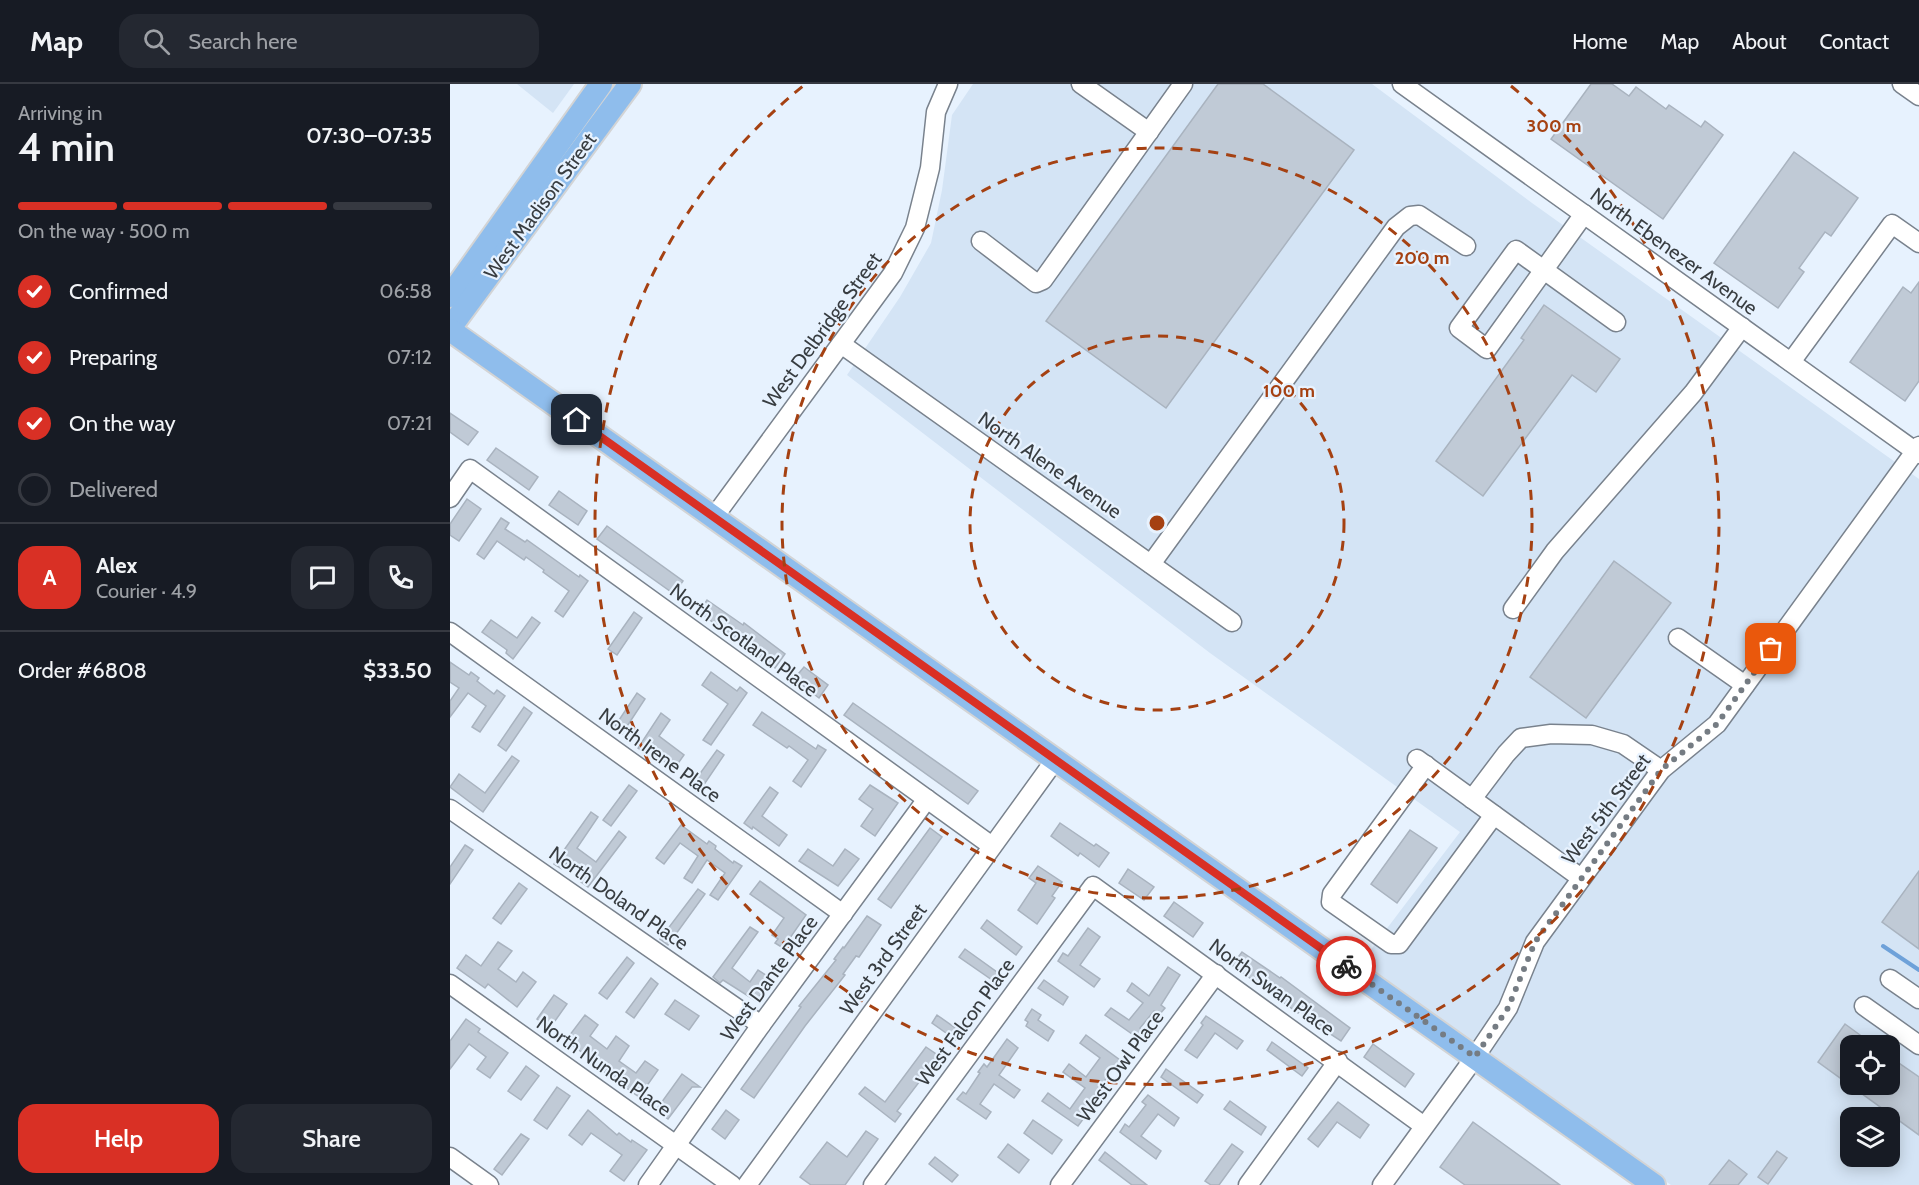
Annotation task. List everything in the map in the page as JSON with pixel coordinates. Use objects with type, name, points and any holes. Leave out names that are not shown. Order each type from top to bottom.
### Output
[{"type":"main road","name":"West Madison Street","points":[[450,296],[601,84]]},
{"type":"main road","name":"West Madison Street","points":[[450,329],[630,84]]},
{"type":"main road","points":[[450,329],[1654,1185]]},
{"type":"street","points":[[1081,84],[1149,132]]},
{"type":"street","points":[[981,241],[1036,283],[1043,280],[1183,84]]},
{"type":"street","name":"North Ebenezer Avenue","points":[[1402,84],[1918,450]]},
{"type":"street","points":[[1902,84],[1919,96]]},
{"type":"street","name":"West Delbridge Street","points":[[714,517],[893,273],[915,228],[930,168],[940,88]]},
{"type":"street","points":[[1584,214],[1544,270],[1488,349],[1459,328],[1516,250],[1544,270],[1616,322]]},
{"type":"street","points":[[1151,564],[1396,227],[1410,216],[1419,215],[1466,246]]},
{"type":"street","points":[[1791,362],[1892,224],[1919,243]]},
{"type":"street","points":[[1514,609],[1555,550],[1693,393],[1742,327]]},
{"type":"street","name":"North Alene Avenue","points":[[841,344],[1232,622]]},
{"type":"street","name":"West 5th Street","points":[[1382,1185],[1508,1008],[1535,942],[1661,770],[1717,724],[1918,450]]},
{"type":"street","name":"North Scotland Place","points":[[450,498],[470,469],[992,846]]},
{"type":"street","name":"North Irene Place","points":[[450,632],[843,914]]},
{"type":"street","points":[[1678,638],[1745,685]]},
{"type":"street","points":[[1473,799],[1506,754],[1521,738],[1551,734],[1592,735],[1623,744],[1661,770]]},
{"type":"street","name":"West 3rd Street","points":[[747,1185],[1054,760]]},
{"type":"street","points":[[1494,815],[1399,944],[1391,944],[1331,902],[1332,894],[1422,762],[1581,879]]},
{"type":"street","name":"West Dante Place","points":[[648,1185],[761,1025],[927,799]]},
{"type":"street","name":"North Doland Place","points":[[450,809],[761,1025]]},
{"type":"street","name":"North Swan Place","points":[[1093,886],[1424,1126]]},
{"type":"street","name":"West Falcon Place","points":[[873,1185],[1093,886]]},
{"type":"street","name":"West Owl Place","points":[[1060,1185],[1216,974]]},
{"type":"street","points":[[1890,979],[1919,999]]},
{"type":"street","name":"North Nunda Place","points":[[450,984],[732,1185]]},
{"type":"street","points":[[1864,1006],[1919,1045]]},
{"type":"street","points":[[1248,1185],[1338,1062]]},
{"type":"street","points":[[450,1158],[489,1185]]},
{"type":"shaded area","points":[[517,84],[574,84],[553,113]]},
{"type":"shaded area","points":[[973,84],[1372,84],[1532,203],[1919,479],[1919,1185],[1671,1185],[1360,964],[1460,832],[1210,653],[847,375],[900,297],[931,243],[942,190],[952,115]]},
{"type":"building","points":[[1218,84],[1263,84],[1354,150],[1166,408],[1046,321]]},
{"type":"building","points":[[1591,84],[1612,84],[1629,96],[1636,87],[1666,109],[1669,105],[1701,127],[1705,121],[1723,135],[1663,219],[1551,139]]},
{"type":"building","points":[[1794,152],[1858,198],[1831,236],[1825,232],[1799,268],[1804,272],[1778,308],[1714,263]]},
{"type":"building","points":[[1919,282],[1919,381],[1905,401],[1850,362],[1903,287],[1911,293]]},
{"type":"building","points":[[1544,305],[1620,359],[1596,392],[1572,375],[1483,496],[1436,461],[1524,340],[1521,338]]},
{"type":"building","points":[[450,413],[478,432],[468,445],[450,432]]},
{"type":"building","points":[[496,448],[538,477],[529,490],[487,460]]},
{"type":"building","points":[[559,491],[587,511],[578,525],[549,505]]},
{"type":"building","points":[[467,499],[481,509],[459,541],[450,535],[450,524]]},
{"type":"building","points":[[501,518],[509,523],[505,529],[525,542],[527,540],[588,581],[563,617],[555,611],[569,591],[543,572],[544,570],[526,557],[524,560],[497,541],[484,559],[477,554]]},
{"type":"building","points":[[607,526],[683,581],[674,594],[597,539]]},
{"type":"building","points":[[1614,561],[1671,603],[1586,718],[1530,677]]},
{"type":"building","points":[[707,600],[743,625],[744,623],[785,654],[775,668],[699,612]]},
{"type":"building","points":[[634,612],[642,618],[617,655],[608,649]]},
{"type":"building","points":[[532,617],[540,623],[513,659],[506,653],[507,650],[482,632],[491,620],[517,638]]},
{"type":"building","points":[[450,662],[469,675],[471,672],[479,678],[477,681],[494,694],[497,690],[505,696],[480,732],[472,727],[486,706],[468,693],[450,717],[450,701],[459,688],[450,682]]},
{"type":"building","points":[[804,667],[828,685],[819,698],[794,679]]},
{"type":"building","points":[[711,672],[737,691],[740,687],[747,693],[711,745],[703,740],[728,704],[702,685]]},
{"type":"building","points":[[637,693],[645,699],[622,734],[613,729]]},
{"type":"building","points":[[853,703],[978,791],[968,804],[844,715]]},
{"type":"building","points":[[524,707],[532,713],[506,751],[498,745]]},
{"type":"building","points":[[762,712],[816,749],[818,745],[826,750],[801,787],[793,781],[808,760],[753,725]]},
{"type":"building","points":[[661,713],[670,720],[659,736],[684,755],[674,769],[649,750],[646,754],[638,748]]},
{"type":"building","points":[[717,750],[724,755],[699,792],[691,786]]},
{"type":"building","points":[[512,756],[519,761],[483,812],[450,787],[459,774],[485,793]]},
{"type":"building","points":[[629,785],[637,791],[611,826],[603,820]]},
{"type":"building","points":[[870,785],[898,803],[875,836],[861,826],[873,809],[859,799]]},
{"type":"building","points":[[770,787],[778,793],[762,816],[787,835],[779,846],[744,823]]},
{"type":"building","points":[[591,812],[598,817],[577,848],[596,862],[619,831],[626,837],[588,887],[581,882],[586,874],[568,861],[562,869],[554,864]]},
{"type":"building","points":[[1060,823],[1094,846],[1096,844],[1109,853],[1099,867],[1080,853],[1078,856],[1051,836]]},
{"type":"building","points":[[681,825],[707,844],[709,841],[716,846],[715,849],[733,863],[734,861],[742,866],[718,900],[710,895],[725,873],[707,860],[692,883],[684,878],[698,856],[680,843],[664,864],[656,858]]},
{"type":"building","points":[[930,828],[942,837],[891,908],[878,899]]},
{"type":"building","points":[[1410,830],[1437,848],[1397,903],[1371,884]]},
{"type":"building","points":[[465,845],[473,850],[450,884],[450,867]]},
{"type":"building","points":[[808,849],[833,866],[845,849],[859,859],[838,886],[799,861]]},
{"type":"building","points":[[1038,866],[1062,882],[1052,896],[1055,898],[1037,924],[1018,910],[1036,883],[1029,878]]},
{"type":"building","points":[[1128,869],[1154,887],[1144,900],[1119,883]]},
{"type":"building","points":[[1919,871],[1919,949],[1882,922]]},
{"type":"building","points":[[760,881],[806,915],[783,948],[775,943],[778,939],[772,935],[784,918],[750,894]]},
{"type":"building","points":[[519,883],[527,889],[501,924],[493,918]]},
{"type":"building","points":[[698,889],[705,894],[668,945],[660,939]]},
{"type":"building","points":[[1174,902],[1203,923],[1193,937],[1164,916]]},
{"type":"building","points":[[867,916],[881,925],[859,957],[856,956],[843,974],[845,975],[805,1026],[754,1098],[741,1089],[801,1007],[799,1006]]},
{"type":"building","points":[[987,920],[1022,947],[1016,955],[981,928]]},
{"type":"building","points":[[750,927],[758,932],[732,968],[750,982],[758,970],[772,979],[756,1001],[723,980],[720,983],[713,977]]},
{"type":"building","points":[[1088,928],[1100,937],[1080,965],[1100,979],[1094,987],[1058,961],[1063,953],[1068,956]]},
{"type":"building","points":[[498,942],[512,951],[498,969],[516,982],[523,972],[536,982],[517,1007],[488,984],[485,988],[457,968],[466,955],[481,966]]},
{"type":"building","points":[[965,949],[1001,975],[995,982],[959,957]]},
{"type":"building","points":[[1242,952],[1281,977],[1350,1028],[1341,1041],[1315,1024],[1317,1022],[1300,1011],[1298,1013],[1232,965]]},
{"type":"building","points":[[627,957],[634,963],[607,999],[599,993]]},
{"type":"building","points":[[1168,967],[1180,975],[1161,1005],[1165,1008],[1159,1015],[1154,1011],[1140,1028],[1147,1033],[1142,1041],[1105,1015],[1111,1008],[1129,1020],[1143,1003],[1127,991],[1132,983],[1149,996]]},
{"type":"building","points":[[651,978],[658,984],[634,1018],[626,1012]]},
{"type":"building","points":[[1044,980],[1068,997],[1063,1005],[1038,988]]},
{"type":"building","points":[[554,995],[567,1004],[550,1028],[537,1019]]},
{"type":"building","points":[[675,1000],[699,1016],[689,1030],[665,1014]]},
{"type":"building","points":[[1032,1009],[1041,1015],[1038,1020],[1054,1031],[1048,1041],[1026,1026],[1028,1022],[1025,1020]]},
{"type":"building","points":[[585,1015],[598,1025],[590,1036],[607,1049],[616,1036],[629,1046],[619,1061],[636,1073],[645,1061],[658,1070],[639,1097],[596,1066],[597,1064],[566,1040]]},
{"type":"building","points":[[937,1015],[961,1032],[956,1040],[932,1023]]},
{"type":"building","points":[[1206,1016],[1243,1041],[1237,1049],[1215,1033],[1197,1058],[1185,1050],[1203,1025],[1201,1023]]},
{"type":"building","points":[[466,1019],[480,1029],[478,1032],[508,1053],[490,1078],[477,1069],[486,1057],[469,1044],[450,1069],[450,1041]]},
{"type":"building","points":[[1845,1024],[1860,1035],[1840,1035],[1840,1078],[1818,1062]]},
{"type":"building","points":[[1086,1035],[1124,1063],[1118,1071],[1113,1068],[1081,1116],[1084,1118],[1078,1126],[1042,1101],[1048,1093],[1070,1109],[1085,1088],[1063,1072],[1069,1064],[1086,1077],[1100,1058],[1080,1043]]},
{"type":"building","points":[[1007,1039],[1018,1048],[999,1075],[1020,1090],[1014,1098],[994,1084],[980,1104],[991,1112],[986,1119],[957,1099],[963,1092],[966,1094],[980,1073],[978,1072],[984,1064],[987,1067]]},
{"type":"building","points":[[1272,1042],[1308,1068],[1302,1076],[1267,1050]]},
{"type":"building","points":[[1373,1044],[1414,1074],[1405,1087],[1364,1057]]},
{"type":"building","points":[[926,1047],[939,1056],[897,1111],[901,1114],[895,1122],[859,1094],[865,1087],[885,1102]]},
{"type":"building","points":[[1900,1064],[1919,1077],[1919,1135],[1900,1121],[1900,1107],[1880,1107],[1864,1095],[1900,1095]]},
{"type":"building","points":[[526,1066],[539,1076],[521,1100],[508,1091]]},
{"type":"building","points":[[1166,1069],[1203,1095],[1197,1103],[1161,1077]]},
{"type":"building","points":[[682,1074],[700,1087],[692,1087],[668,1119],[656,1110]]},
{"type":"building","points":[[557,1087],[570,1096],[547,1129],[534,1120]]},
{"type":"building","points":[[1148,1095],[1179,1118],[1174,1126],[1158,1114],[1141,1136],[1161,1151],[1156,1159],[1120,1132],[1125,1124],[1129,1127],[1146,1105],[1142,1102]]},
{"type":"building","points":[[1230,1101],[1266,1127],[1261,1135],[1224,1109]]},
{"type":"building","points":[[1338,1102],[1369,1125],[1360,1138],[1337,1122],[1318,1147],[1308,1139]]},
{"type":"building","points":[[588,1110],[617,1135],[619,1133],[647,1150],[624,1181],[610,1171],[622,1155],[591,1133],[582,1145],[569,1135]]},
{"type":"building","points":[[726,1110],[739,1120],[725,1139],[712,1129]]},
{"type":"building","points":[[1033,1120],[1062,1140],[1052,1154],[1024,1133]]},
{"type":"building","points":[[1473,1122],[1560,1185],[1465,1185],[1440,1167]]},
{"type":"building","points":[[866,1131],[878,1139],[845,1185],[811,1185],[800,1177],[827,1142],[847,1157]]},
{"type":"building","points":[[521,1134],[529,1139],[502,1175],[494,1169]]},
{"type":"building","points":[[1008,1144],[1029,1160],[1019,1173],[998,1157]]},
{"type":"building","points":[[1232,1144],[1243,1152],[1219,1185],[1211,1185],[1205,1181]]},
{"type":"building","points":[[1777,1151],[1787,1158],[1768,1184],[1758,1177]]},
{"type":"building","points":[[1105,1152],[1147,1185],[1132,1185],[1099,1160]]},
{"type":"building","points":[[935,1157],[958,1175],[952,1182],[929,1164]]},
{"type":"building","points":[[1729,1160],[1747,1174],[1738,1185],[1709,1185]]},
{"type":"waterway","points":[[1883,946],[1919,970]]},
{"type":"way so far","points":[[1346,966],[1475,1057],[1508,1008],[1535,942],[1661,770],[1717,724],[1771,649]]},
{"type":"route","points":[[577,420],[1346,966]]}]
